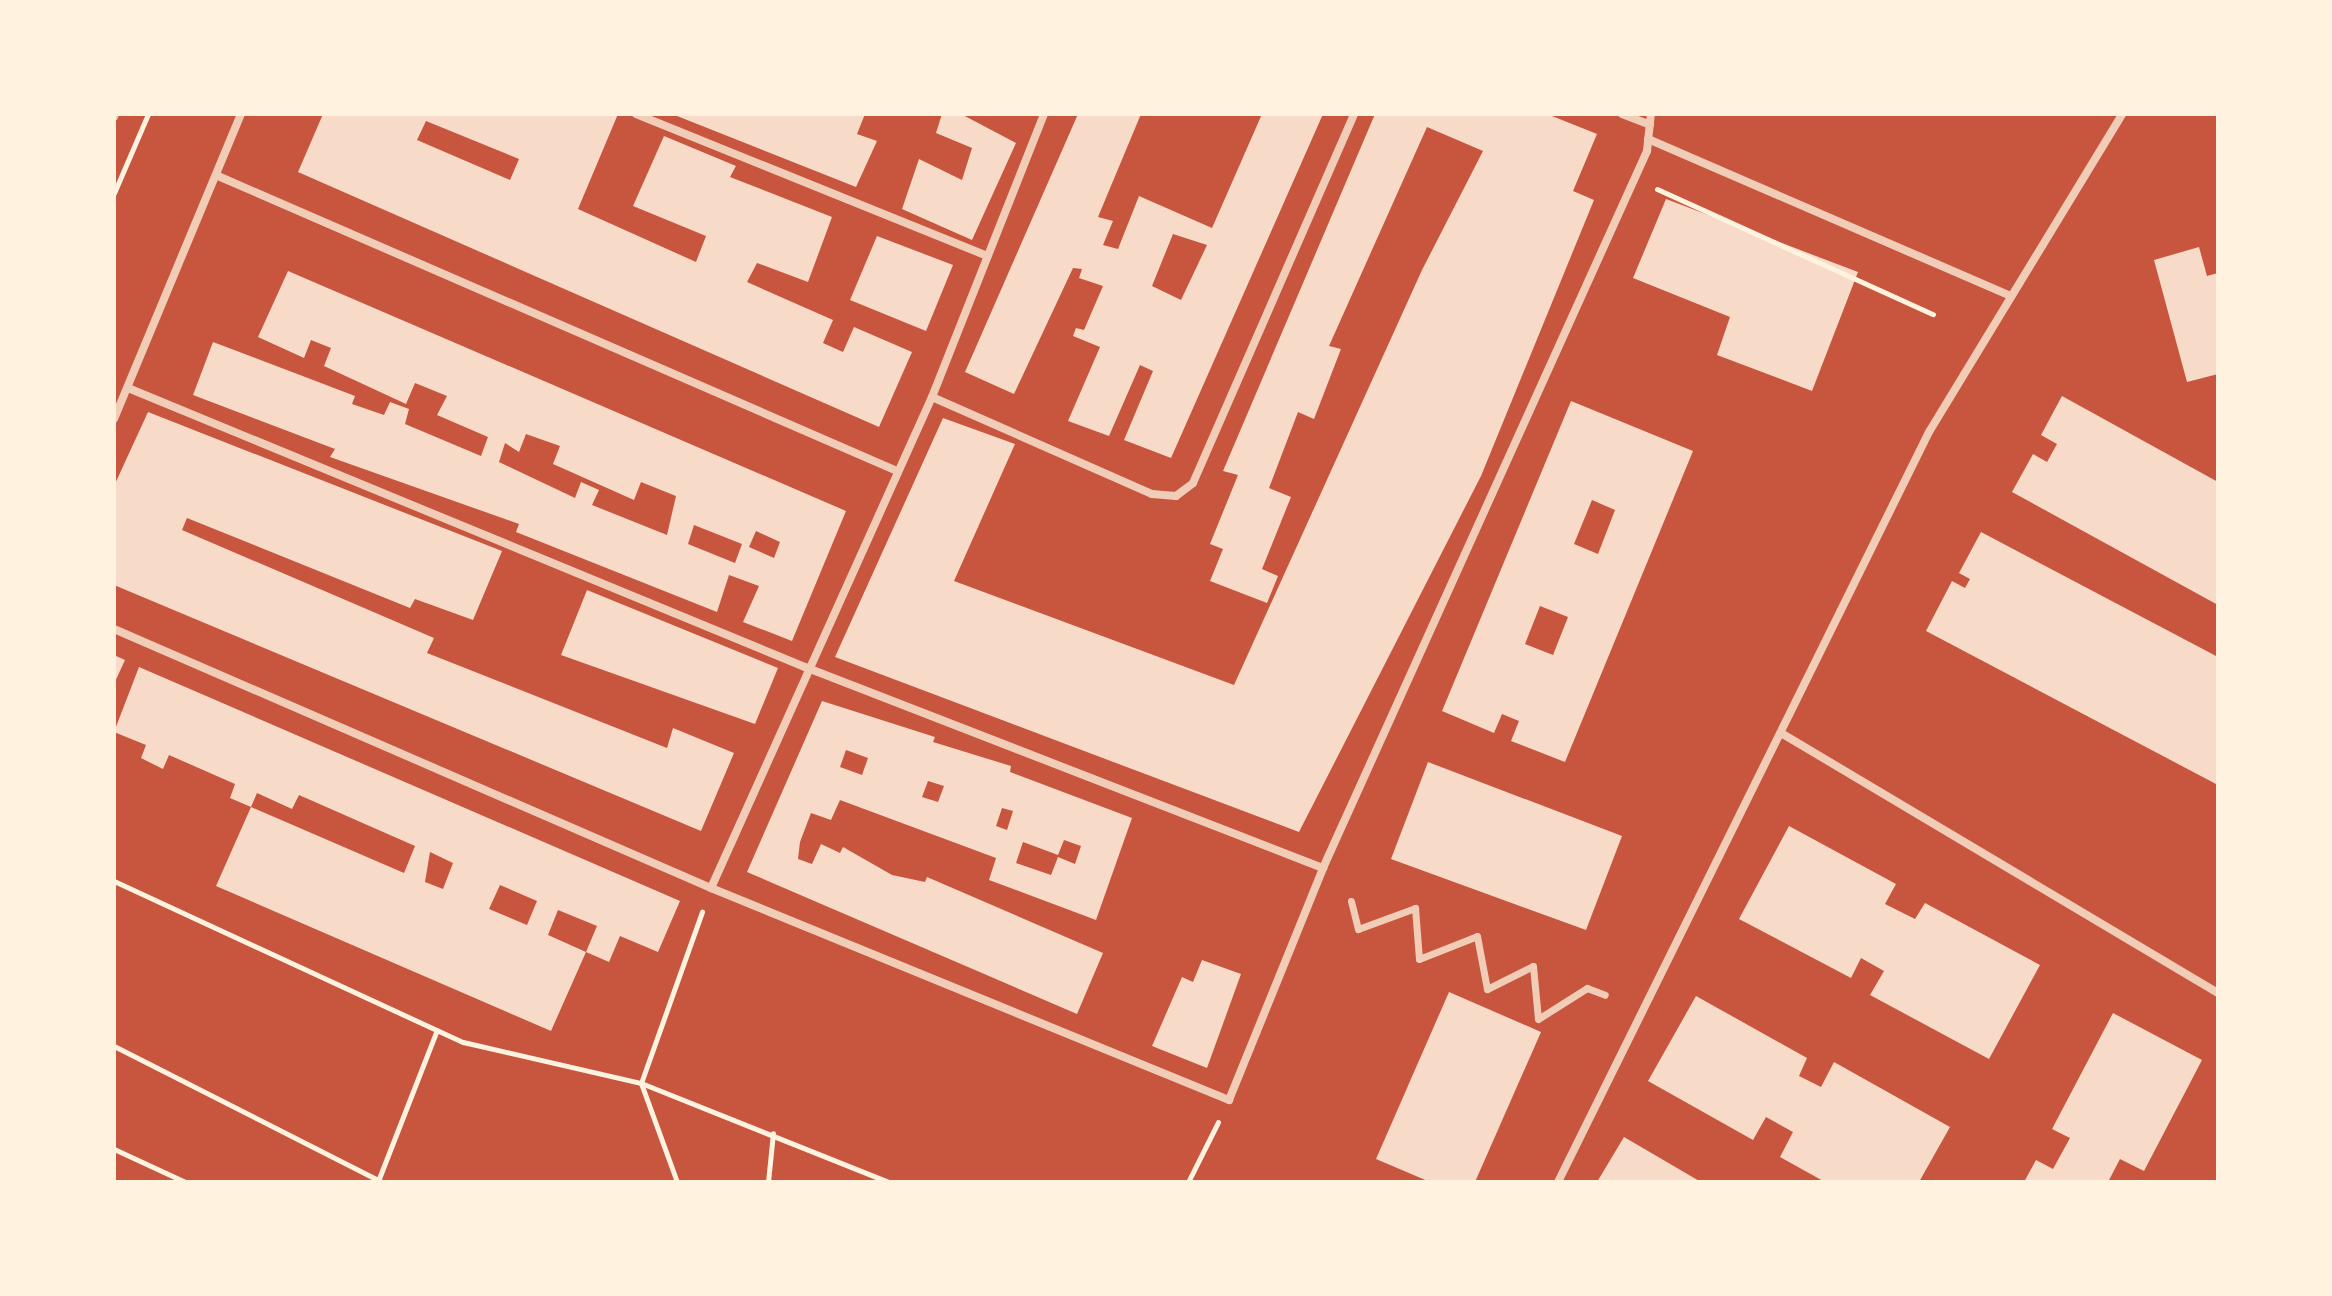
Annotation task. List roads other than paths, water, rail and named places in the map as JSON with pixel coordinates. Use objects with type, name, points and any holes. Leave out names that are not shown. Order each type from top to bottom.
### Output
[{"type":"street","points":[[114,419],[218,176],[241,114]]},
{"type":"street","points":[[636,114],[987,256]]},
{"type":"street","points":[[711,888],[805,667],[932,397],[1044,114]]},
{"type":"street","points":[[932,397],[1152,494],[1176,496],[1199,469],[1354,114]]},
{"type":"street","points":[[1622,114],[1650,125]]},
{"type":"street","points":[[114,629],[711,888],[1229,1100],[1323,868],[1648,139],[1651,114]]},
{"type":"street","points":[[1558,1182],[1929,432],[2122,114]]},
{"type":"street","points":[[1648,139],[2011,296]]},
{"type":"street","points":[[218,176],[897,471]]},
{"type":"street","points":[[128,388],[805,667],[1323,868]]},
{"type":"street","points":[[1781,733],[2218,993]]},
{"type":"street","points":[[1351,901],[1358,929],[1415,908],[1419,959],[1477,936],[1487,989],[1533,966],[1538,1019],[1587,988],[1605,995]]}]
